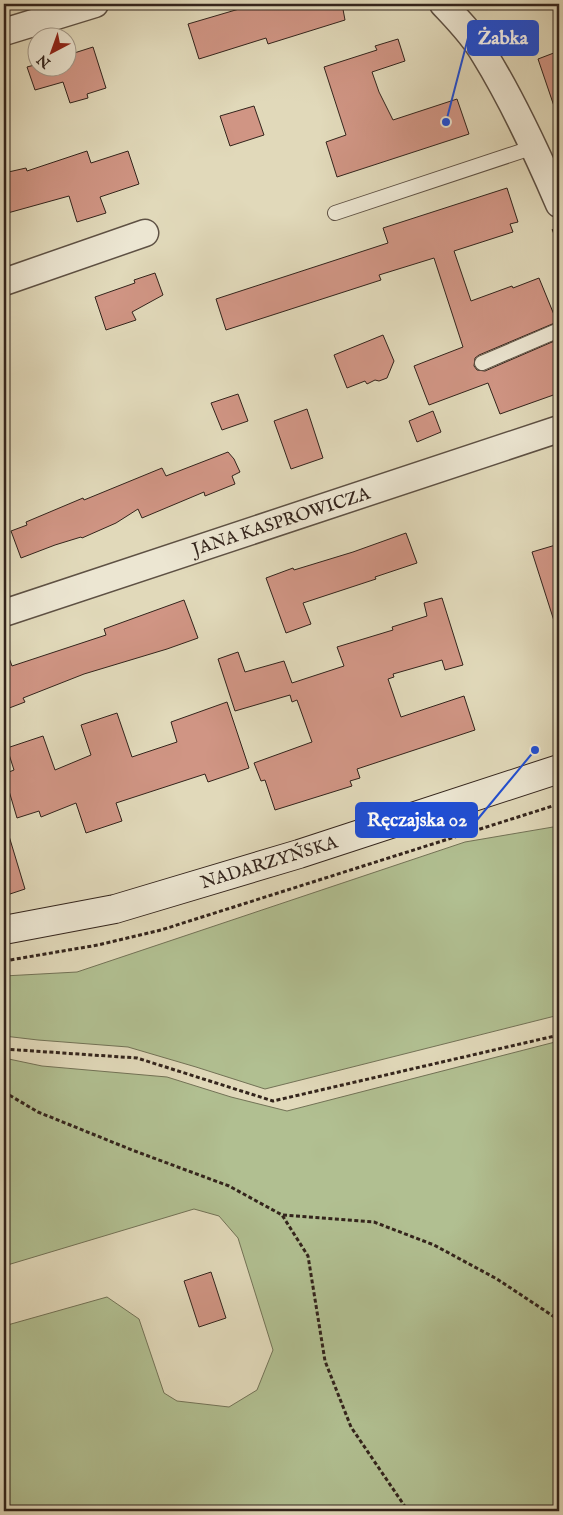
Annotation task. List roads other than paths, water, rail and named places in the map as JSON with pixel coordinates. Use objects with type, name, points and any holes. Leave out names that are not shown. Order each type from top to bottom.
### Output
[{"type":"main road","name":"NADARZYŃSKA","points":[[4,930],[115,909],[299,854],[559,769]]},
{"type":"street","points":[[4,32],[95,4]]},
{"type":"street","points":[[442,4],[458,20],[484,52],[534,147],[559,204]]},
{"type":"street","points":[[4,282],[145,233]]},
{"type":"street","name":"JANA KASPROWICZA","points":[[4,613],[559,429]]},
{"type":"lane","points":[[336,212],[534,147]]},
{"type":"lane","points":[[482,363],[559,330]]},
{"type":"place","name":"Żabka","points":[[446,122]]},
{"type":"place","name":"Ręczajska 02","points":[[535,750]]}]
